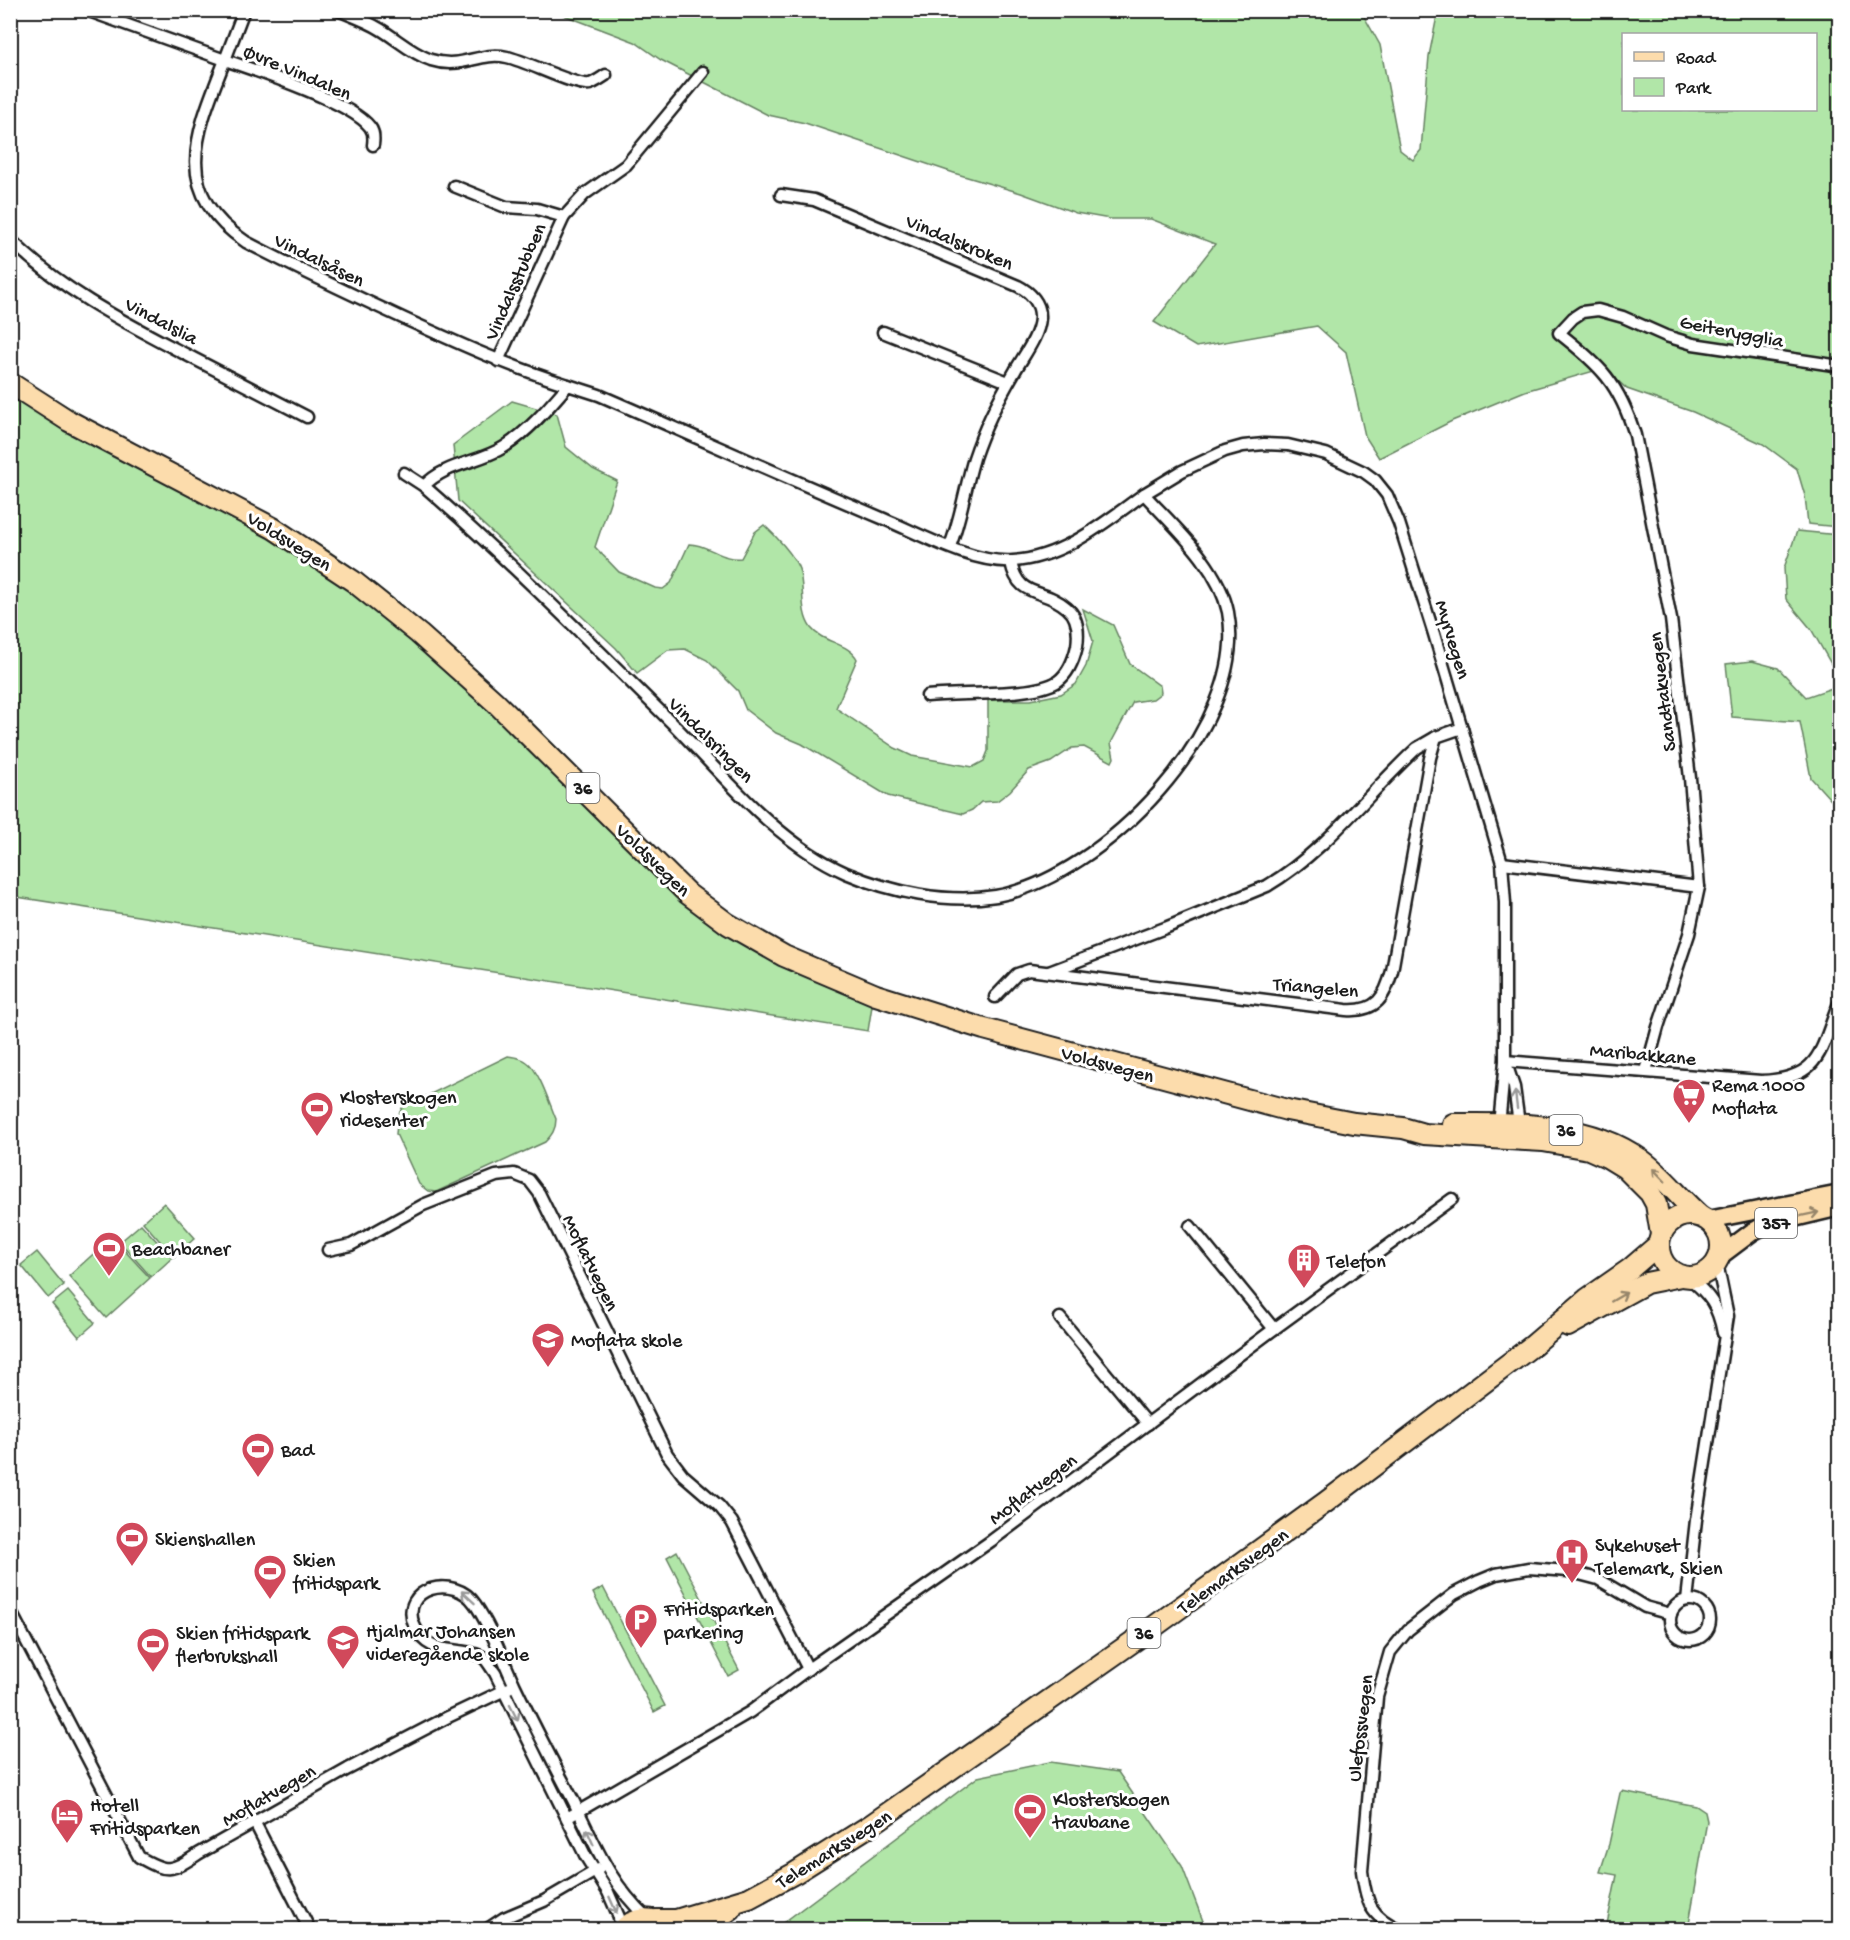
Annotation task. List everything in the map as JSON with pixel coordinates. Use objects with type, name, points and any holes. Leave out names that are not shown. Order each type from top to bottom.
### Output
[{"type":"highway","name":"Voldsvegen","points":[[10,383],[69,421],[299,544],[353,581],[419,634],[495,702],[688,894],[728,924],[784,956],[876,995],[984,1029],[1287,1110],[1354,1123],[1403,1128],[1424,1134],[1510,1129],[1579,1133],[1598,1138],[1626,1151],[1651,1167],[1682,1201],[1704,1218]]},
{"type":"highway","name":"Voldsvegen","points":[[1510,1129],[1589,1149],[1625,1168],[1650,1194],[1656,1204],[1660,1239]]},
{"type":"highway","name":"36","points":[[1692,1215],[1704,1218],[1719,1233],[1721,1240],[1718,1259],[1705,1274],[1685,1277],[1667,1268],[1663,1261],[1660,1239],[1669,1223],[1676,1218],[1692,1215]]},
{"type":"highway","name":"Telemarksvegen","points":[[702,1929],[743,1900],[805,1867],[921,1791],[1299,1522],[1532,1346],[1587,1299],[1639,1263],[1660,1239]]},
{"type":"highway","name":"Telemarksvegen","points":[[1532,1346],[1633,1289],[1662,1279],[1685,1277]]},
{"type":"highway","name":"Telemarksvegen","points":[[621,1929],[637,1920],[657,1923],[676,1920],[743,1900]]},
{"type":"main road","name":"357","points":[[1704,1218],[1839,1194]]},
{"type":"main road","name":"357","points":[[1718,1259],[1752,1232],[1765,1225],[1839,1207]]},
{"type":"street","points":[[86,10],[225,60]]},
{"type":"street","name":"Vindalsåsen","points":[[244,10],[202,119],[196,144],[197,176],[207,204],[222,225],[246,242],[368,302],[498,361],[568,385]]},
{"type":"street","points":[[338,10],[378,27],[419,55],[444,63],[459,64],[490,55],[541,68],[580,84],[592,83],[606,75]]},
{"type":"street","name":"Øvre Vindalen","points":[[225,60],[288,83],[346,109],[361,118],[372,129],[373,145]]},
{"type":"street","name":"Vindalsstubben","points":[[498,361],[564,217],[585,194],[626,165],[703,72]]},
{"type":"street","name":"Vindalsstubben","points":[[454,186],[506,207],[537,209],[564,217]]},
{"type":"street","name":"Vindalskroken","points":[[781,195],[806,198],[836,208],[1025,290],[1039,308],[1040,321],[979,443],[961,517],[950,546]]},
{"type":"street","name":"Vindalslia","points":[[10,239],[51,275],[106,310],[143,332],[307,417]]},
{"type":"street","name":"Geiterygglia","points":[[1558,333],[1582,312],[1598,310],[1623,317],[1666,336],[1693,344],[1839,366]]},
{"type":"street","points":[[883,332],[1008,382]]},
{"type":"street","name":"Sandtakvegen","points":[[1558,333],[1590,358],[1608,376],[1623,403],[1635,435],[1671,619],[1690,778],[1699,887],[1689,934],[1646,1071]]},
{"type":"street","points":[[424,486],[443,471],[487,456],[504,447],[540,417],[568,385],[600,395],[983,559],[1011,561],[1040,556],[1071,543],[1144,494]]},
{"type":"street","name":"Myrvegen","points":[[1144,494],[1204,460],[1243,446],[1280,445],[1326,454],[1364,472],[1383,489],[1393,506],[1502,863],[1505,903],[1505,1060],[1500,1115],[1510,1129]]},
{"type":"street","name":"Vindalsringen","points":[[404,473],[424,486],[530,582],[750,803],[796,844],[829,865],[880,885],[914,893],[958,897],[996,896],[1031,885],[1069,866],[1110,840],[1149,802],[1172,775],[1212,710],[1223,683],[1229,649],[1230,628],[1221,589],[1193,548],[1144,494]]},
{"type":"street","points":[[927,696],[1041,688],[1060,680],[1067,672],[1078,635],[1077,623],[1073,615],[1059,602],[1017,582],[1011,561]]},
{"type":"street","name":"Triangelen","points":[[1049,972],[1165,928],[1267,886],[1283,877],[1316,851],[1418,748],[1436,737],[1462,728]]},
{"type":"street","name":"Triangelen","points":[[995,997],[1017,974],[1029,970],[1346,1010],[1365,1010],[1373,1006],[1386,992],[1392,971],[1428,768],[1436,737]]},
{"type":"street","points":[[1502,863],[1699,887]]},
{"type":"street","name":"Maribakkane","points":[[1505,1060],[1761,1081],[1785,1080],[1795,1077],[1811,1065],[1818,1055],[1839,1001]]},
{"type":"street","name":"Myrvegen","points":[[1505,1060],[1514,1087],[1510,1129]]},
{"type":"street","name":"Moflatvegen","points":[[328,1250],[351,1245],[423,1205],[496,1176],[514,1174],[529,1180],[539,1193],[667,1454],[683,1475],[719,1506],[732,1522],[808,1669]]},
{"type":"street","name":"Moflatvegen","points":[[567,1818],[750,1712],[991,1541],[1452,1199]]},
{"type":"street","points":[[1190,1226],[1274,1329]]},
{"type":"street","points":[[1688,1600],[1696,1520],[1728,1316],[1718,1259]]},
{"type":"street","points":[[1685,1277],[1712,1299],[1718,1312],[1725,1342]]},
{"type":"street","points":[[1060,1318],[1148,1424]]},
{"type":"street","name":"Ulefossvegen","points":[[1401,1929],[1381,1919],[1373,1909],[1366,1896],[1362,1872],[1377,1697],[1389,1652],[1408,1630],[1454,1594],[1496,1574],[1529,1568],[1568,1570],[1598,1579],[1645,1607],[1671,1614]]},
{"type":"street","points":[[621,1929],[619,1917],[608,1892],[599,1868],[579,1811],[514,1685],[483,1617],[467,1595],[456,1588],[441,1586],[420,1595],[413,1606],[412,1617],[423,1640],[429,1645],[482,1657],[495,1673],[567,1818],[599,1868],[633,1905],[657,1923]]},
{"type":"street","points":[[1688,1600],[1696,1601],[1704,1605],[1710,1621],[1702,1637],[1686,1640],[1678,1637],[1672,1631],[1671,1614],[1674,1607],[1688,1600]]},
{"type":"street","name":"Moflatvegen","points":[[10,1610],[139,1857],[158,1867],[177,1868],[348,1769],[514,1685]]},
{"type":"street","points":[[255,1823],[310,1929]]},
{"type":"street","points":[[486,1929],[504,1918],[544,1901],[599,1868]]},
{"type":"green space","points":[[553,11],[1361,11],[1380,45],[1400,150],[1413,160],[1421,150],[1429,56],[1438,11],[1839,11],[1839,527],[1808,524],[1805,496],[1797,469],[1763,444],[1693,412],[1627,389],[1604,368],[1525,391],[1452,421],[1379,458],[1365,436],[1346,352],[1317,326],[1196,347],[1154,322],[1215,244],[1151,219],[1110,219],[1076,213],[805,123],[768,115],[661,60],[635,42]]},
{"type":"green space","points":[[10,370],[107,430],[285,525],[368,579],[419,620],[493,686],[564,755],[657,853],[718,906],[736,919],[794,951],[875,987],[868,1031],[11,896]]},
{"type":"green space","points":[[512,401],[557,414],[566,447],[593,469],[617,481],[595,547],[619,572],[655,588],[663,589],[671,583],[689,544],[728,557],[741,558],[755,532],[764,525],[797,564],[801,576],[805,615],[811,628],[822,637],[848,650],[857,659],[836,708],[895,748],[912,756],[973,767],[984,761],[988,751],[988,700],[1031,700],[1061,694],[1076,684],[1086,666],[1093,641],[1083,609],[1113,625],[1130,664],[1160,686],[1161,693],[1153,699],[1133,702],[1111,743],[1114,758],[1112,762],[1084,747],[1072,748],[1051,762],[1029,770],[1010,791],[997,801],[981,802],[963,814],[888,796],[802,744],[776,733],[746,710],[738,691],[707,660],[685,649],[668,650],[637,673],[616,648],[458,501],[453,445]]},
{"type":"green space","points":[[1797,531],[1839,535],[1839,809],[1811,778],[1800,722],[1732,717],[1726,664],[1752,661],[1778,668],[1806,697],[1832,688],[1835,671],[1811,629],[1786,599],[1784,568]]},
{"type":"green space","points":[[508,1056],[525,1060],[536,1072],[556,1119],[552,1134],[545,1142],[436,1192],[428,1191],[419,1184],[396,1134],[398,1116],[402,1108]]},
{"type":"green space","name":"Beachbaner","points":[[164,1203],[195,1238],[174,1257],[143,1222]]},
{"type":"green space","name":"Beachbaner","points":[[141,1224],[172,1258],[151,1277],[120,1242]]},
{"type":"green space","name":"Beachbaner","points":[[112,1237],[150,1278],[106,1318],[69,1276]]},
{"type":"green space","points":[[37,1252],[64,1285],[48,1298],[21,1265]]},
{"type":"green space","points":[[68,1291],[95,1323],[79,1337],[52,1304]]},
{"type":"green space","points":[[677,1551],[739,1670],[728,1676],[667,1557]]},
{"type":"green space","points":[[603,1587],[665,1706],[654,1712],[593,1593]]},
{"type":"green space","name":"Klosterskogen travbane","points":[[1050,1762],[1118,1772],[1182,1866],[1206,1929],[775,1929],[978,1777]]},
{"type":"green space","points":[[1622,1791],[1696,1806],[1705,1812],[1707,1821],[1688,1929],[1606,1929],[1617,1875],[1600,1872]]},
{"type":"place","name":"Rema 1000 Moflata","points":[[1689,1124]]},
{"type":"place","name":"Klosterskogen ridesenter","points":[[317,1137]]},
{"type":"place","name":"Beachbaner","points":[[109,1277]]},
{"type":"place","name":"Telefon","points":[[1304,1289]]},
{"type":"place","name":"Moflata skole","points":[[548,1368]]},
{"type":"place","name":"Bad","points":[[258,1478]]},
{"type":"place","name":"Skienshallen","points":[[132,1567]]},
{"type":"place","name":"Sykehuset Telemark, Skien","points":[[1572,1584]]},
{"type":"place","name":"Skien fritidspark","points":[[270,1600]]},
{"type":"place","name":"Fritidsparken parkering","points":[[641,1649]]},
{"type":"place","name":"Hjalmar Johansen videregående skole","points":[[343,1670]]},
{"type":"place","name":"Skien fritidspark flerbrukshall","points":[[153,1673]]},
{"type":"place","name":"Klosterskogen travbane","points":[[1030,1839]]},
{"type":"place","name":"Hotell Fritidsparken","points":[[67,1844]]}]
